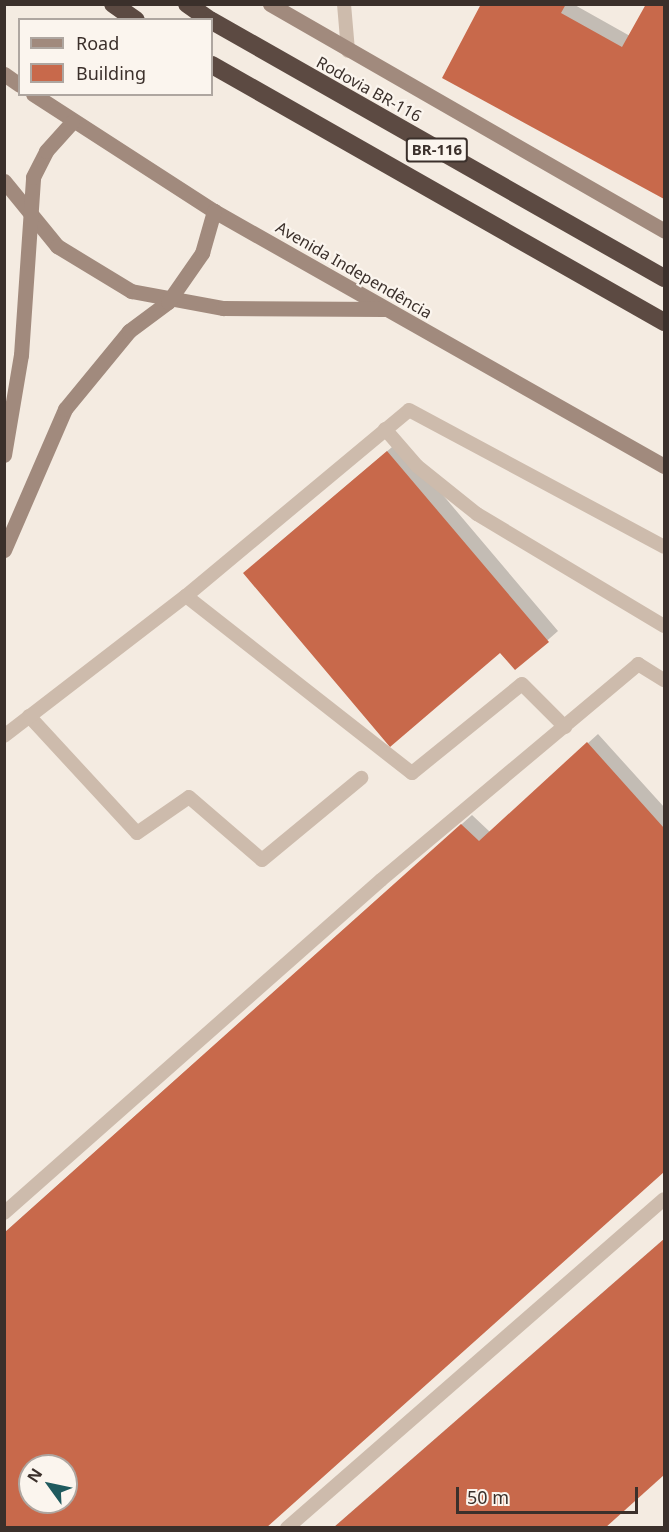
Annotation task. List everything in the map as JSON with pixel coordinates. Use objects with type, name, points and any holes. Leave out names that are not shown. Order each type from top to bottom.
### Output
[{"type":"highway","points":[[114,4],[133,18]]},
{"type":"highway","name":"Rodovia BR-116","points":[[187,4],[208,18]]},
{"type":"highway","name":"Rodovia BR-116","points":[[213,21],[664,278]]},
{"type":"highway","name":"BR-116","points":[[213,66],[664,322]]},
{"type":"main road","points":[[100,4],[125,18]]},
{"type":"main road","name":"Rodovia BR-116","points":[[270,4],[664,231]]},
{"type":"main road","points":[[4,74],[18,84]]},
{"type":"main road","name":"Avenida Independência","points":[[36,96],[72,122],[214,211],[664,466]]},
{"type":"main road","points":[[4,455],[21,355],[28,214],[33,177],[46,151],[72,122]]},
{"type":"main road","points":[[4,180],[28,214],[57,246],[93,272],[168,302],[223,308],[386,309]]},
{"type":"main road","points":[[4,550],[65,409],[129,331],[168,302],[202,253],[214,211]]},
{"type":"lane","points":[[344,4],[348,51]]},
{"type":"lane","points":[[4,736],[186,596],[409,410],[664,547]]},
{"type":"lane","points":[[385,429],[417,466],[477,514],[664,626]]},
{"type":"lane","points":[[186,596],[412,773],[522,684],[565,727]]},
{"type":"lane","points":[[4,1213],[381,880],[638,664],[664,680]]},
{"type":"lane","points":[[29,716],[137,833],[189,797],[262,860],[361,778]]},
{"type":"lane","points":[[287,1527],[664,1199]]},
{"type":"building","points":[[481,4],[566,4],[561,13],[622,47],[646,4],[664,4],[664,199],[442,78]]},
{"type":"building","points":[[387,451],[549,642],[515,670],[500,653],[390,747],[243,573]]},
{"type":"building","points":[[587,742],[664,828],[664,1172],[266,1528],[4,1528],[4,1233],[461,824],[479,841]]},
{"type":"building","points":[[664,1239],[664,1475],[605,1528],[333,1528]]}]
